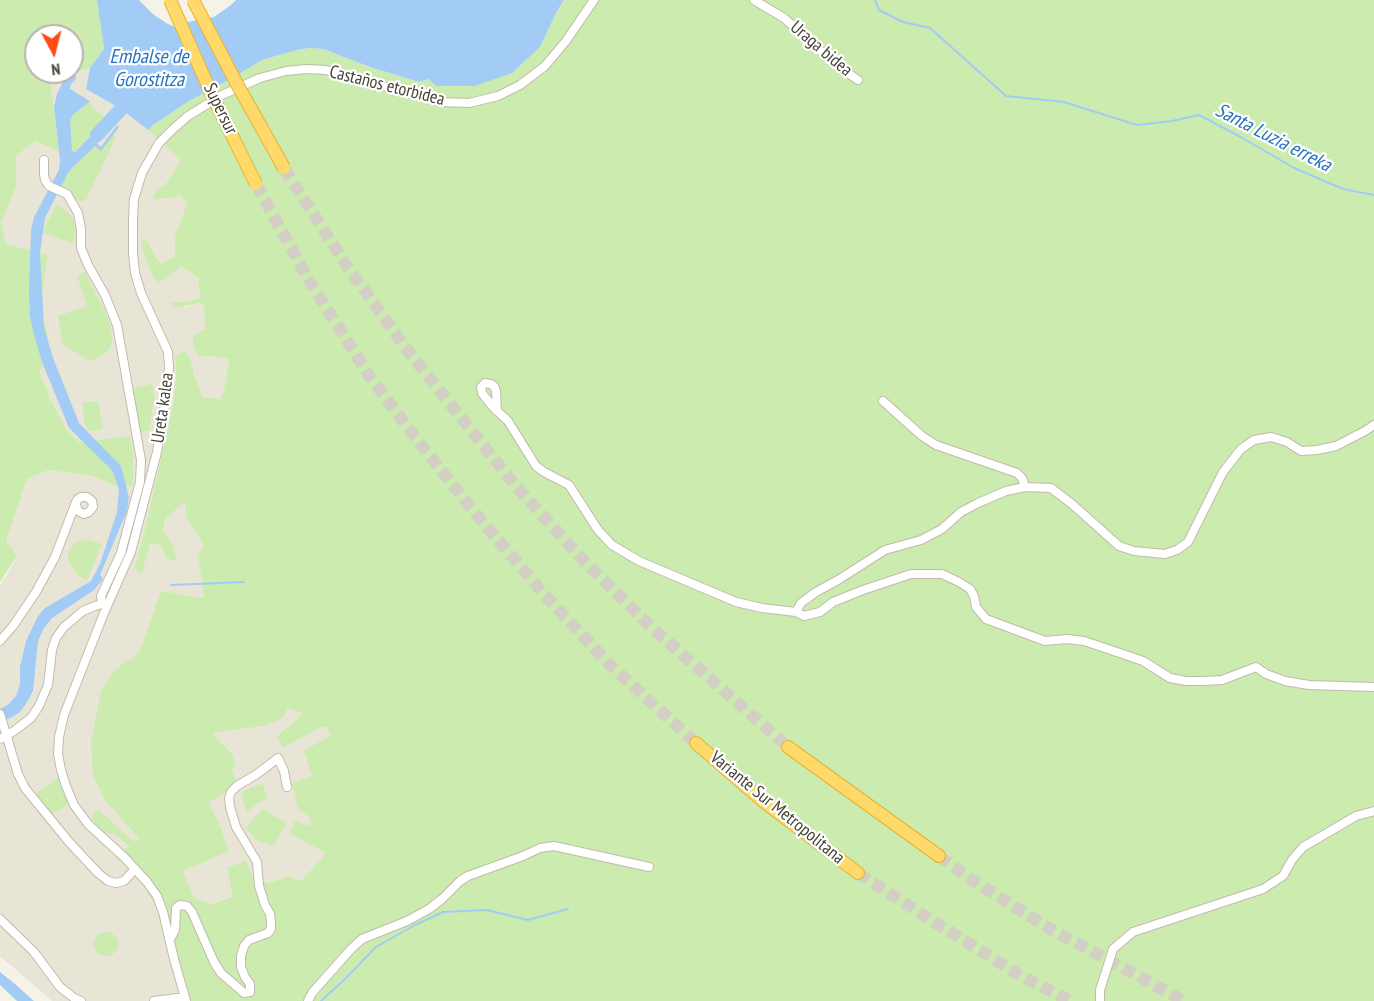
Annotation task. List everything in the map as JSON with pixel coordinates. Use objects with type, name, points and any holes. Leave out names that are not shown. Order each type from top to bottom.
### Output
[{"type":"highway","name":"Supersur","points":[[170,0],[212,95],[256,184]]},
{"type":"highway","name":"Supersur","points":[[193,0],[284,168]]},
{"type":"highway","name":"Variante Sur Metropolitana","points":[[696,743],[765,802],[858,873]]},
{"type":"highway","points":[[788,747],[939,856]]},
{"type":"street","name":"Castaños etorbidea","points":[[159,143],[188,116],[213,100],[260,78],[286,71],[326,70],[440,102],[469,103],[498,96],[520,85],[545,66],[566,41],[594,0]]},
{"type":"street","name":"Uraga bidea","points":[[754,0],[784,18],[839,67],[858,80]]},
{"type":"street","name":"Ureta kalea","points":[[159,143],[142,172],[134,199],[132,218],[135,273],[141,293],[168,352],[166,398],[157,452],[131,552],[105,605],[64,715],[58,754],[61,770],[74,805],[88,824],[147,882],[157,897],[164,912],[186,999]]},
{"type":"street","name":"Ureta kalea","points":[[44,159],[45,180],[49,186],[67,194],[78,213],[81,249],[105,295],[117,325],[141,460],[140,482],[121,553],[101,596],[105,605]]},
{"type":"street","points":[[883,401],[922,436],[947,449],[1017,473],[1022,478],[1025,487]]},
{"type":"street","points":[[497,411],[508,421],[536,466],[569,485],[598,530],[612,545],[639,561],[736,602],[796,612],[804,616],[820,612],[833,602],[863,590],[911,574],[942,574],[970,589],[976,607],[986,619],[1045,641],[1067,639],[1084,641],[1143,661],[1170,678],[1186,681],[1222,680],[1256,667],[1266,674],[1285,681],[1309,685],[1374,687]]},
{"type":"street","points":[[796,612],[801,603],[816,592],[885,550],[921,540],[942,529],[961,512],[978,503],[1006,491],[1025,487],[1051,488],[1119,546],[1134,551],[1165,554],[1177,550],[1188,542],[1223,472],[1242,449],[1254,440],[1271,437],[1287,442],[1301,451],[1317,450],[1336,446],[1374,424]]},
{"type":"street","points":[[0,641],[36,592],[55,557],[76,505]]},
{"type":"street","points":[[3,737],[31,718],[39,706],[48,685],[52,650],[56,638],[64,627],[83,611],[105,605]]},
{"type":"street","points":[[0,714],[3,737],[25,788],[69,842],[108,881],[124,881],[135,869]]},
{"type":"street","points":[[170,939],[175,930],[176,908],[180,905],[187,906],[221,973],[244,993],[250,992],[250,984],[244,977],[241,967],[244,946],[249,940],[268,933],[272,923],[259,886],[257,862],[236,827],[229,798],[237,786],[278,759],[284,771],[287,787]]},
{"type":"street","points":[[1100,1001],[1100,990],[1113,949],[1132,932],[1263,889],[1283,876],[1303,847],[1356,816],[1374,811]]},
{"type":"street","points":[[308,1001],[312,993],[362,939],[407,921],[429,909],[468,876],[540,848],[554,846],[649,867]]},
{"type":"street","points":[[0,919],[34,952],[60,987],[81,1001]]},
{"type":"street","points":[[154,1001],[186,999]]},
{"type":"shaded area","points":[[90,68],[86,89],[121,109],[182,160],[165,185],[156,190],[153,200],[181,196],[187,204],[175,235],[175,256],[163,264],[155,256],[148,242],[143,251],[152,275],[170,276],[181,266],[199,278],[201,297],[189,302],[176,302],[184,307],[198,303],[203,305],[205,329],[200,357],[229,358],[221,399],[203,397],[191,361],[175,356],[176,377],[173,404],[134,569],[142,573],[150,543],[162,546],[172,543],[163,531],[166,518],[185,501],[186,517],[204,546],[198,555],[204,598],[161,592],[141,648],[131,661],[106,802],[139,838],[118,856],[143,884],[158,912],[172,958],[180,1001],[52,1001],[0,956],[0,586],[17,557],[6,541],[27,479],[47,470],[92,476],[116,486],[133,485],[130,436],[79,442],[67,430],[51,400],[40,373],[42,292],[48,255],[6,244],[1,223],[16,187],[16,156],[35,141],[58,152],[50,84],[84,84],[84,70]]},
{"type":"shaded area","points":[[288,708],[302,713],[320,727],[362,737],[326,853],[301,881],[288,876],[269,883],[253,877],[246,860],[234,895],[211,904],[195,899],[183,871],[229,850],[192,771],[212,733],[264,726],[285,715]]},
{"type":"green space","points":[[0,0],[97,0],[104,49],[90,68],[84,70],[84,24],[24,24],[24,84],[50,84],[59,152],[35,141],[16,156],[16,187],[1,223],[6,244],[48,255],[42,292],[42,314],[48,336],[40,373],[51,400],[67,430],[79,442],[130,436],[133,454],[133,486],[116,486],[92,476],[48,470],[27,479],[6,541],[17,556],[0,582]]},
{"type":"green space","points":[[564,0],[1374,0],[1374,1001],[180,1001],[172,958],[158,912],[143,884],[118,856],[129,846],[114,833],[109,834],[98,827],[92,819],[94,812],[99,810],[134,842],[139,838],[106,802],[93,775],[91,742],[101,691],[113,672],[128,659],[131,660],[141,648],[161,591],[204,598],[198,555],[204,546],[186,517],[185,502],[166,518],[163,531],[172,543],[177,561],[166,558],[162,546],[150,543],[142,574],[134,569],[173,404],[176,377],[175,356],[185,351],[191,361],[203,397],[220,399],[224,391],[229,359],[212,356],[199,357],[193,344],[193,336],[205,329],[203,305],[198,303],[176,308],[169,302],[188,302],[201,297],[199,278],[181,266],[158,283],[152,275],[143,251],[141,239],[148,242],[162,264],[175,256],[175,235],[187,204],[181,196],[153,200],[156,190],[165,185],[181,160],[148,130],[189,101],[262,60],[297,50],[323,49],[419,82],[428,79],[512,73],[540,47]],"holes":[[[288,708],[302,713],[278,736],[283,748],[320,727],[327,728],[331,735],[304,751],[312,776],[292,783],[298,809],[309,816],[312,826],[295,821],[289,833],[326,853],[301,881],[288,876],[269,883],[253,877],[246,860],[227,868],[233,896],[211,904],[195,899],[183,871],[229,851],[208,802],[220,797],[237,782],[231,769],[236,766],[232,754],[212,733],[264,726],[279,720]]]},
{"type":"green space","points":[[90,101],[92,108],[108,119],[74,152],[72,151],[69,122],[71,117]]},
{"type":"green space","points":[[113,135],[116,137],[86,200],[79,201],[69,191],[60,188],[69,171],[95,146],[101,150]]},
{"type":"green space","points":[[57,205],[68,212],[74,221],[76,231],[73,243],[43,234]]},
{"type":"green space","points":[[85,272],[108,318],[112,335],[109,349],[102,356],[89,361],[63,344],[58,316],[87,306],[77,276]]},
{"type":"green space","points":[[152,384],[155,398],[149,431],[139,432],[132,389]]},
{"type":"green space","points":[[98,401],[103,429],[90,431],[84,423],[83,403]]},
{"type":"green space","points":[[89,540],[102,544],[87,580],[74,571],[68,556],[75,543]]},
{"type":"green space","points":[[59,777],[70,803],[51,815],[34,795]]},
{"type":"green space","points":[[263,784],[267,800],[258,802],[247,812],[241,793]]},
{"type":"green space","points":[[262,809],[287,823],[274,846],[256,840],[246,828]]},
{"type":"green space","points":[[106,932],[111,933],[117,939],[117,949],[111,955],[106,956],[101,955],[95,949],[94,944],[95,939],[101,933]]},
{"type":"water","name":"Embalse de Gorostitza","points":[[97,0],[139,0],[154,15],[180,29],[188,22],[214,17],[236,0],[564,0],[540,47],[512,73],[475,86],[437,86],[428,79],[419,82],[323,49],[310,48],[262,60],[189,101],[148,130],[121,109],[86,89],[90,68],[104,49]]},
{"type":"water","points":[[62,84],[71,84],[70,89],[90,101],[70,120],[72,151],[76,151],[108,119],[113,123],[97,144],[101,147],[117,125],[119,127],[101,151],[95,146],[69,171],[45,218],[40,253],[44,327],[53,358],[79,423],[121,466],[129,497],[127,511],[100,575],[103,579],[94,590],[52,618],[44,628],[38,641],[33,691],[19,713],[0,722],[0,709],[16,696],[26,641],[38,616],[45,608],[91,581],[100,564],[117,512],[119,490],[110,468],[69,428],[42,362],[30,316],[31,230],[34,217],[59,170],[54,107]]},
{"type":"water","points":[[0,972],[34,1001],[17,1001],[0,985]]},
{"type":"waterway","name":"Santa Luzia erreka","points":[[875,0],[879,10],[903,22],[930,28],[1006,96],[1064,102],[1137,125],[1199,115],[1294,168],[1343,189],[1374,195]]},
{"type":"waterway","points":[[97,135],[121,109],[131,94]]},
{"type":"waterway","points":[[171,585],[244,582]]},
{"type":"waterway","points":[[321,1001],[376,947],[443,912],[487,910],[528,920],[568,909]]},
{"type":"tunnel","points":[[284,168],[345,263],[408,351],[514,484],[584,561],[650,626],[788,747]]},
{"type":"tunnel","points":[[256,184],[310,282],[368,374],[415,437],[475,513],[544,594],[610,665],[696,743]]},
{"type":"tunnel","points":[[939,856],[969,878],[1047,927],[1184,1001]]},
{"type":"tunnel","points":[[858,873],[1018,974],[1070,1001]]}]
